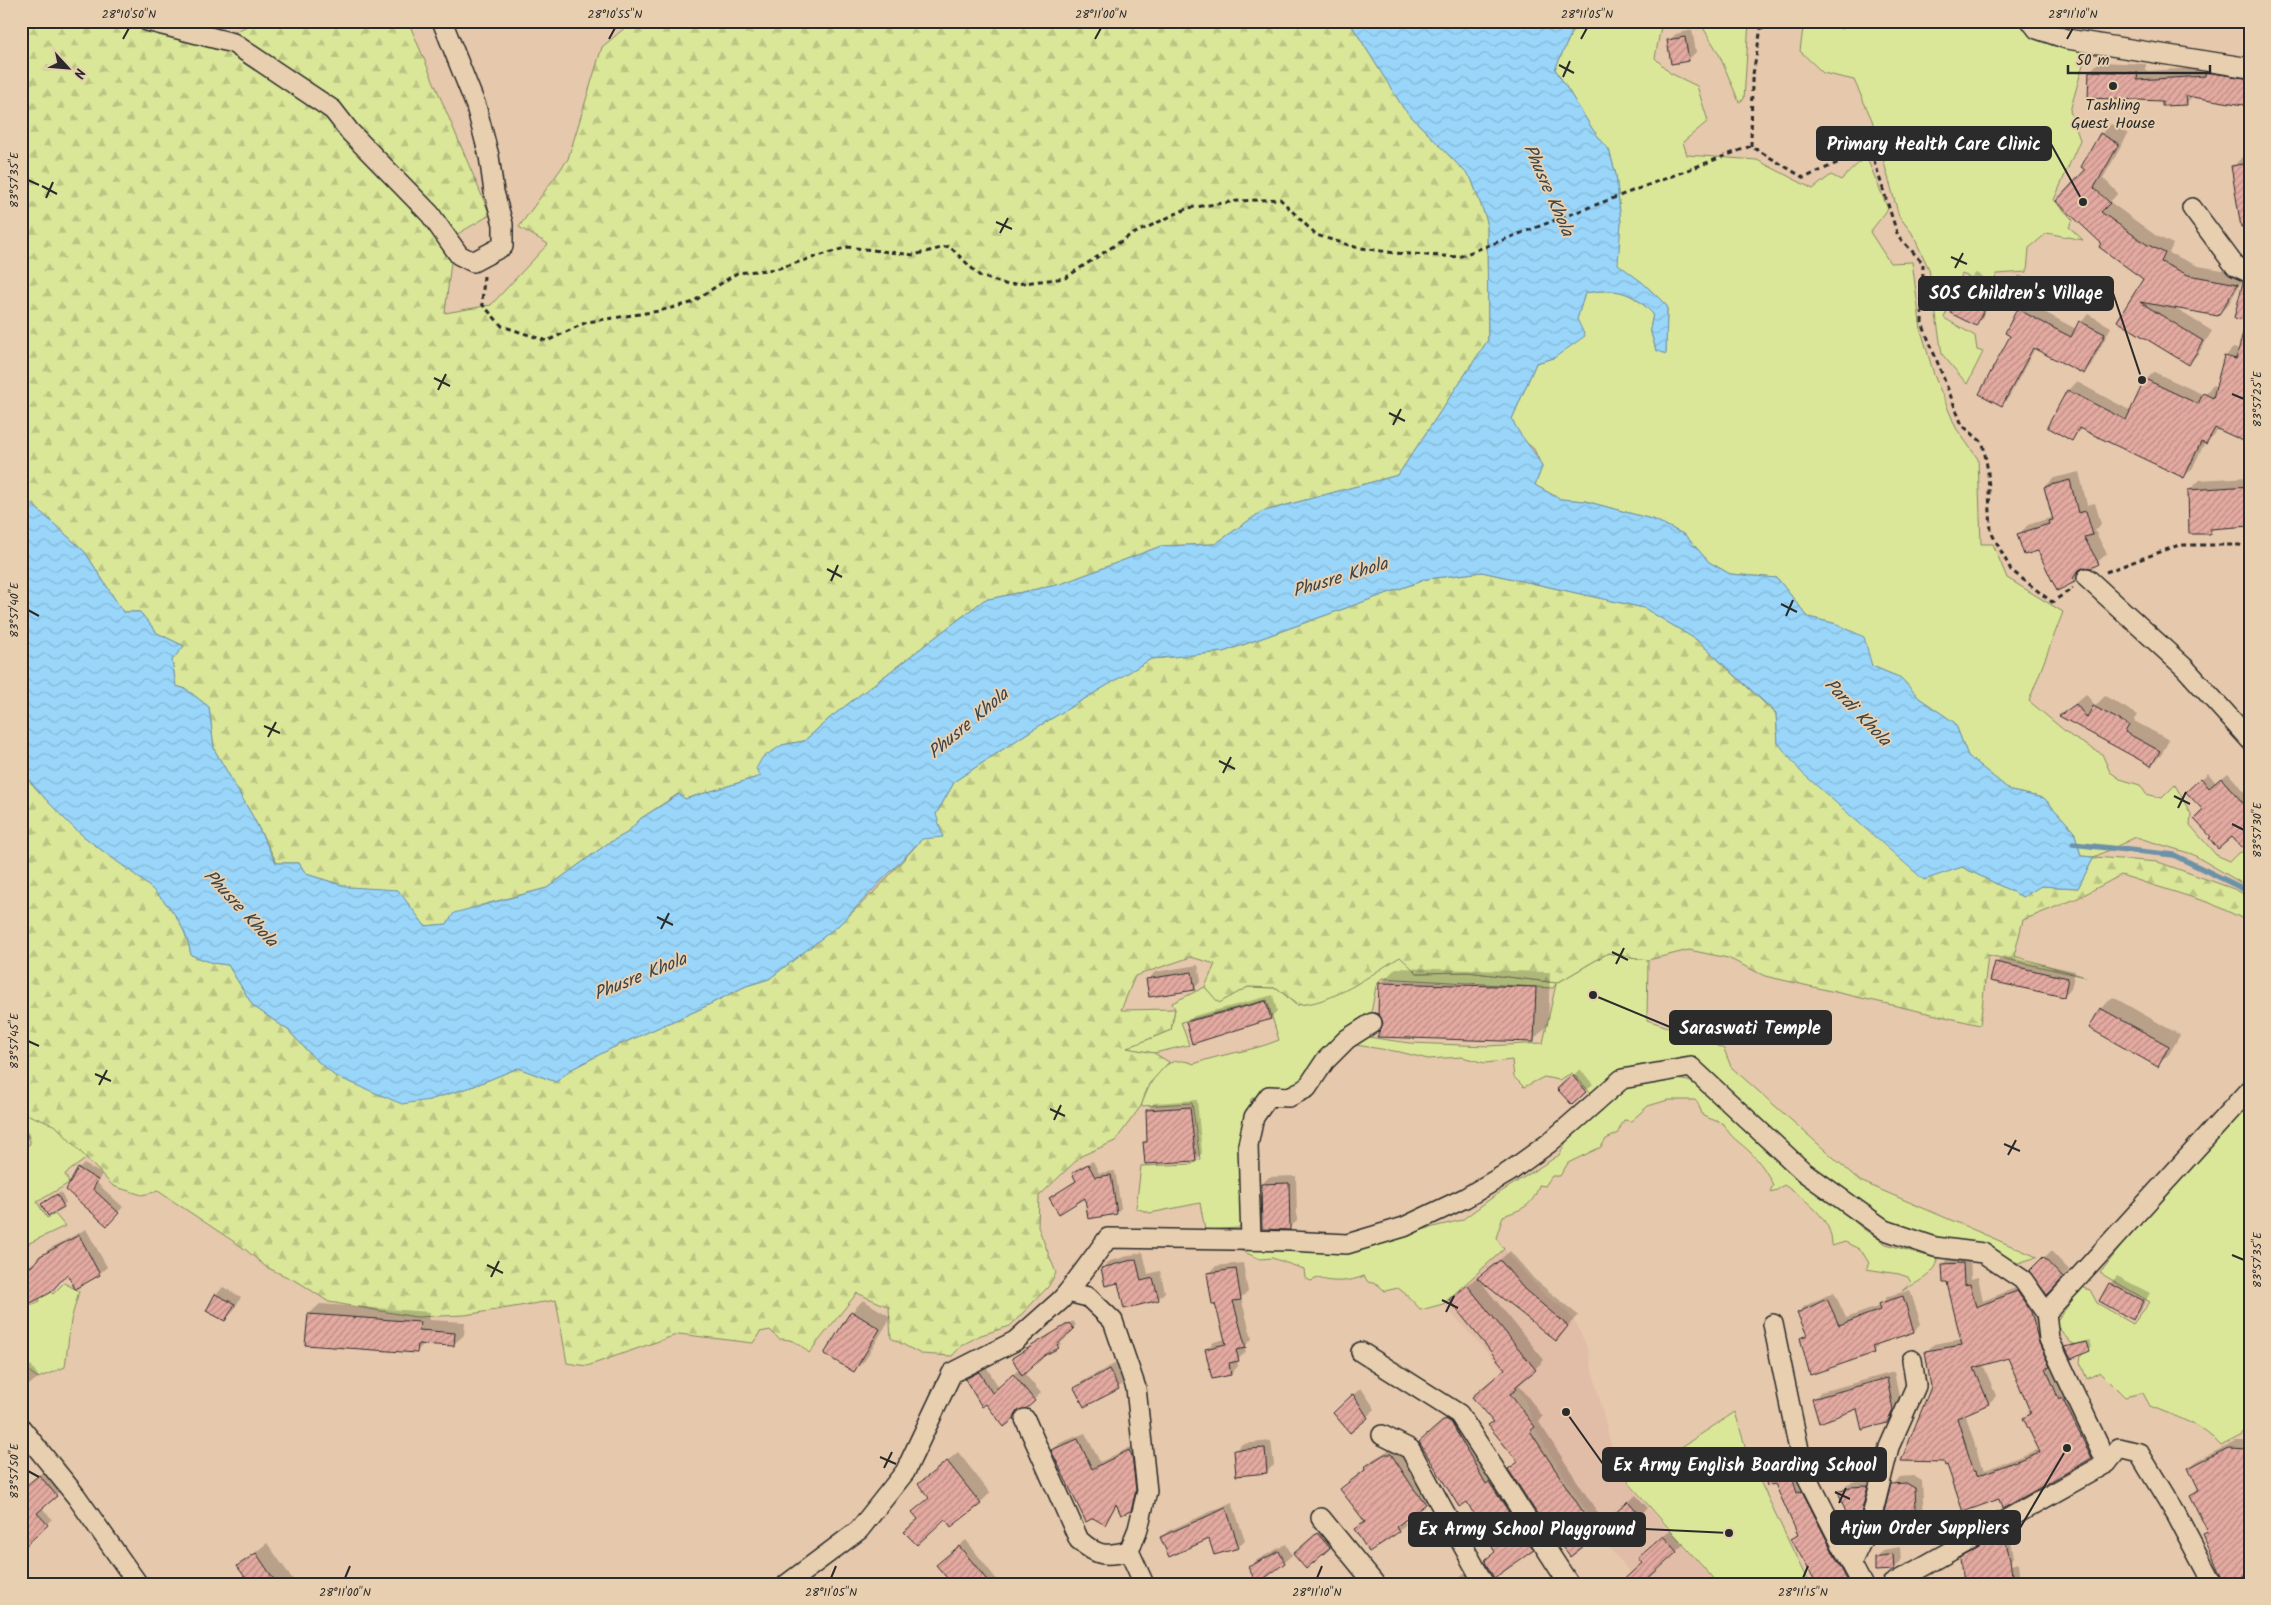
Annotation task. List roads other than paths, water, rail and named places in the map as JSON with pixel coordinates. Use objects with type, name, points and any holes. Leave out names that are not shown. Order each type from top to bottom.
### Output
[{"type":"street","points":[[147,21],[234,43],[333,110],[350,132],[430,214],[459,255],[473,262],[503,246],[502,224],[494,192],[489,156],[476,106],[442,21]]},
{"type":"street","points":[[2031,21],[2037,29],[2067,39],[2250,68]]},
{"type":"street","points":[[2192,208],[2235,266],[2250,273]]},
{"type":"street","points":[[2087,578],[2185,668],[2250,740]]},
{"type":"street","points":[[1251,1240],[1248,1145],[1254,1117],[1269,1096],[1289,1097],[1307,1088],[1325,1062],[1347,1040],[1372,1022]]},
{"type":"street","points":[[787,1584],[859,1530],[905,1472],[952,1373],[1015,1341],[1061,1300],[1108,1238],[1251,1240],[1347,1244],[1404,1227],[1465,1198],[1509,1172],[1549,1142],[1622,1079],[1691,1067],[1804,1172],[1885,1230],[1935,1246],[1983,1253],[2023,1280],[2046,1313],[2049,1339],[2107,1464]]},
{"type":"street","points":[[2046,1313],[2250,1089]]},
{"type":"street","points":[[1068,1292],[1088,1297],[1113,1321],[1136,1388],[1147,1491],[1138,1529],[1129,1551],[1144,1584]]},
{"type":"street","points":[[1774,1324],[1803,1470],[1811,1481],[1862,1584]]},
{"type":"street","points":[[1361,1352],[1459,1414],[1569,1584]]},
{"type":"street","points":[[1851,1563],[1870,1524],[1890,1447],[1916,1386],[1912,1360]]},
{"type":"street","points":[[1024,1420],[1079,1540],[1093,1553],[1110,1555],[1129,1551]]},
{"type":"street","points":[[21,1428],[76,1496],[138,1584]]},
{"type":"street","points":[[1382,1435],[1410,1448],[1484,1584]]},
{"type":"street","points":[[1892,1584],[2107,1464],[2118,1448],[2139,1453],[2176,1514],[2213,1584]]},
{"type":"street","points":[[1321,1518],[1376,1584]]},
{"type":"water","name":"Phusre Khola","points":[[1349,21],[1577,21],[1555,69],[1593,130],[1609,150],[1616,175],[1621,222],[1618,264],[1643,283],[1667,306],[1666,354],[1656,350],[1650,329],[1653,314],[1645,306],[1630,295],[1614,291],[1585,293],[1577,319],[1585,336],[1554,358],[1536,363],[1512,419],[1542,467],[1535,485],[1560,499],[1585,501],[1655,520],[1685,535],[1709,562],[1730,574],[1777,578],[1808,617],[1837,624],[1864,637],[1872,666],[1901,678],[1919,698],[1955,723],[1968,756],[2011,791],[2044,798],[2074,831],[2081,856],[2094,857],[2078,888],[2041,886],[2023,897],[1962,867],[1924,880],[1801,772],[1778,743],[1776,713],[1697,640],[1644,608],[1482,572],[1427,579],[1223,652],[1151,659],[1029,732],[955,781],[936,814],[943,837],[922,839],[839,925],[769,979],[746,986],[698,1010],[612,1048],[570,1070],[556,1082],[518,1068],[474,1086],[429,1100],[402,1104],[335,1076],[314,1058],[288,1030],[253,1006],[228,965],[213,963],[191,955],[185,933],[174,914],[160,897],[144,882],[73,827],[21,771],[21,502],[32,504],[85,552],[123,612],[140,612],[157,633],[184,646],[172,660],[176,686],[186,689],[209,707],[214,749],[253,817],[276,863],[299,863],[306,874],[348,887],[398,890],[425,926],[447,924],[454,913],[547,888],[607,844],[627,833],[640,819],[679,794],[685,799],[761,776],[756,769],[762,758],[782,745],[804,741],[831,717],[984,600],[1061,584],[1161,546],[1215,544],[1261,512],[1398,475],[1488,340],[1487,221],[1471,178],[1404,109]]},
{"type":"waterway","name":"Pardi Khola","points":[[2073,844],[2174,855],[2250,892]]},
{"type":"place","name":"Tashling Guest House","points":[[2113,86]]},
{"type":"place","name":"Primary Health Care Clinic","points":[[2083,202]]},
{"type":"place","name":"SOS Children's Village","points":[[2142,380]]},
{"type":"place","name":"Saraswati Temple","points":[[1593,995]]},
{"type":"place","name":"Ex Army English Boarding School","points":[[1566,1412]]},
{"type":"place","name":"Arjun Order Suppliers","points":[[2067,1448]]},
{"type":"place","name":"Ex Army School Playground","points":[[1729,1533]]}]
